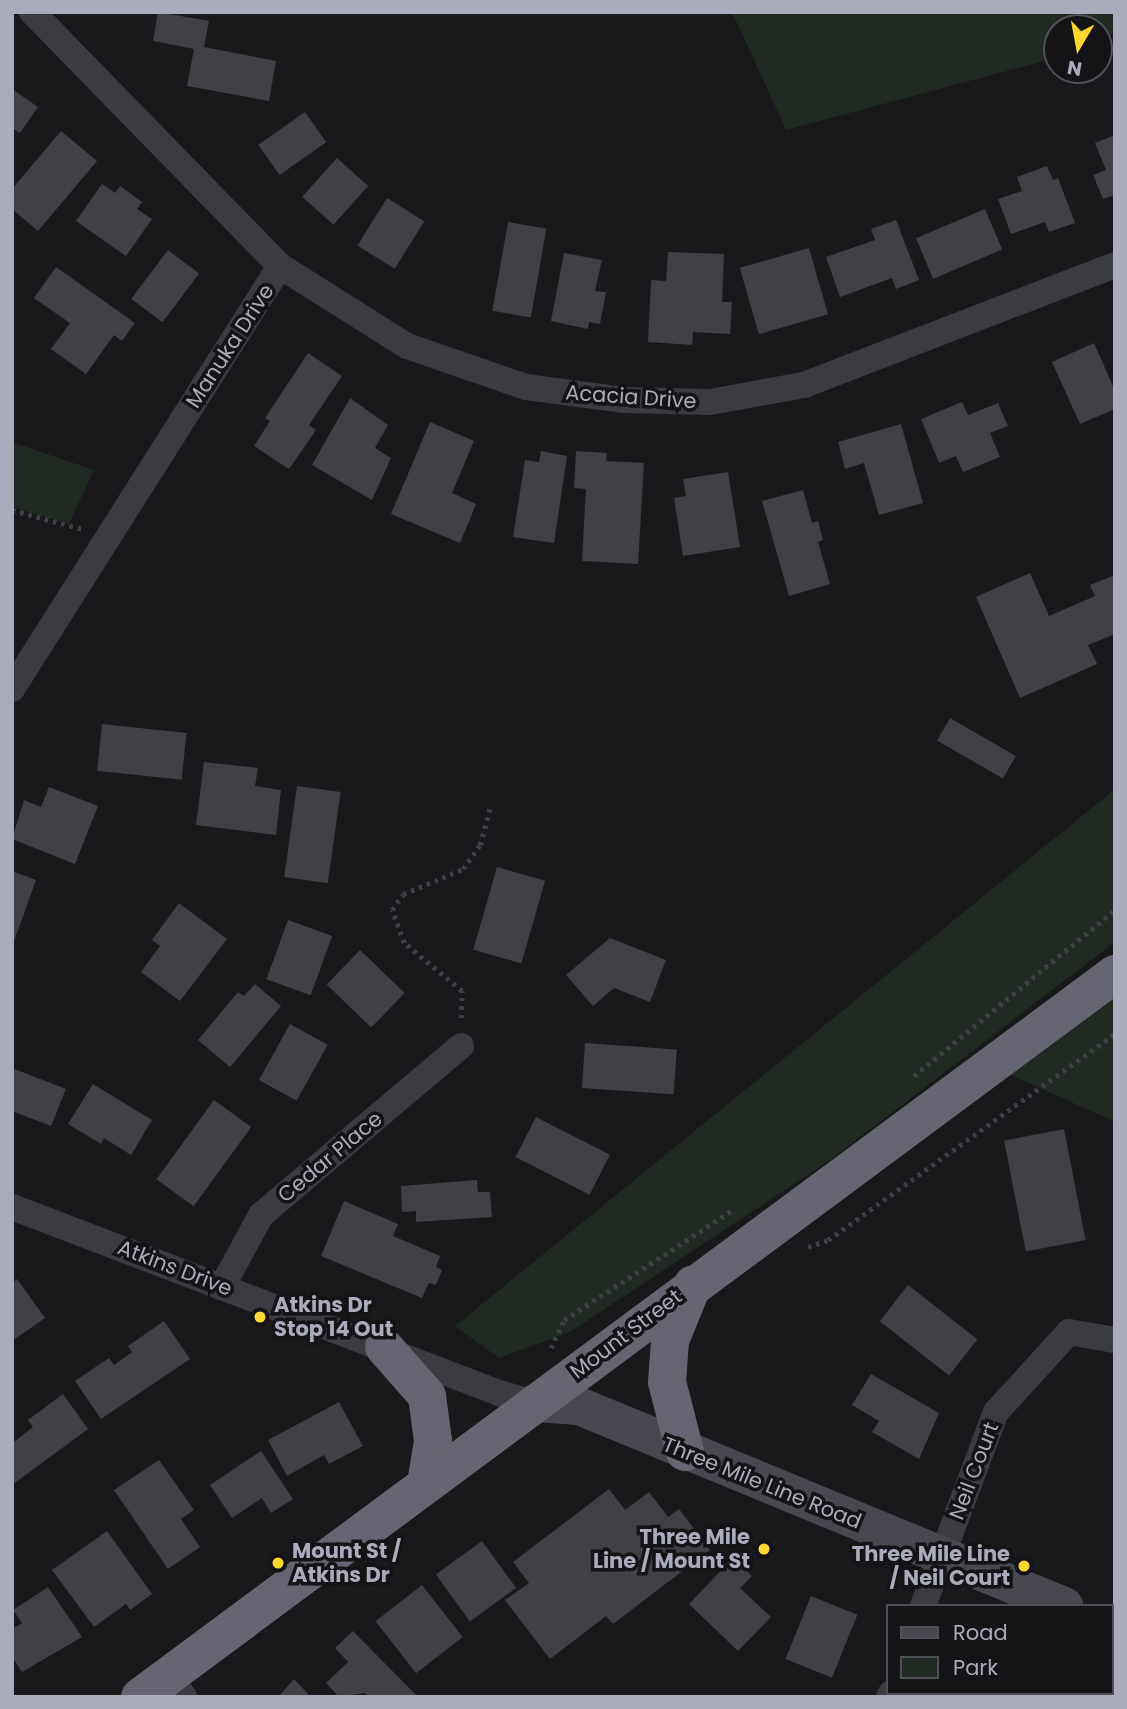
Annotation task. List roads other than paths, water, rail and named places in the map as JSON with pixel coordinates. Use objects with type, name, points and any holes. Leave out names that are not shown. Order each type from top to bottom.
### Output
[{"type":"highway","name":"Mount Street","points":[[165,1690],[426,1484],[1115,974]]},
{"type":"highway","points":[[685,1452],[667,1382],[670,1341],[693,1284]]},
{"type":"highway","points":[[384,1347],[427,1396],[433,1441],[426,1484]]},
{"type":"street","name":"Manuka Drive","points":[[12,689],[107,535],[280,266],[32,12]]},
{"type":"street","name":"Acacia Drive","points":[[280,266],[407,346],[526,387],[625,401],[710,402],[804,386],[1115,265]]},
{"type":"street","name":"Cedar Place","points":[[222,1287],[261,1215],[461,1045]]},
{"type":"street","name":"Atkins Drive","points":[[12,1207],[535,1403]]},
{"type":"street","name":"Neil Court","points":[[941,1558],[996,1412],[1069,1332],[1115,1340]]},
{"type":"street","name":"Three Mile Line Road","points":[[535,1403],[579,1406],[941,1558],[1059,1604]]},
{"type":"street","points":[[924,1604],[941,1558]]},
{"type":"place","name":"Atkins Dr Stop 14 Out","points":[[260,1317]]},
{"type":"place","name":"Three Mile Line / Mount St","points":[[764,1549]]},
{"type":"place","name":"Mount St / Atkins Dr","points":[[278,1563]]},
{"type":"place","name":"Three Mile Line / Neil Court","points":[[1024,1566]]}]
